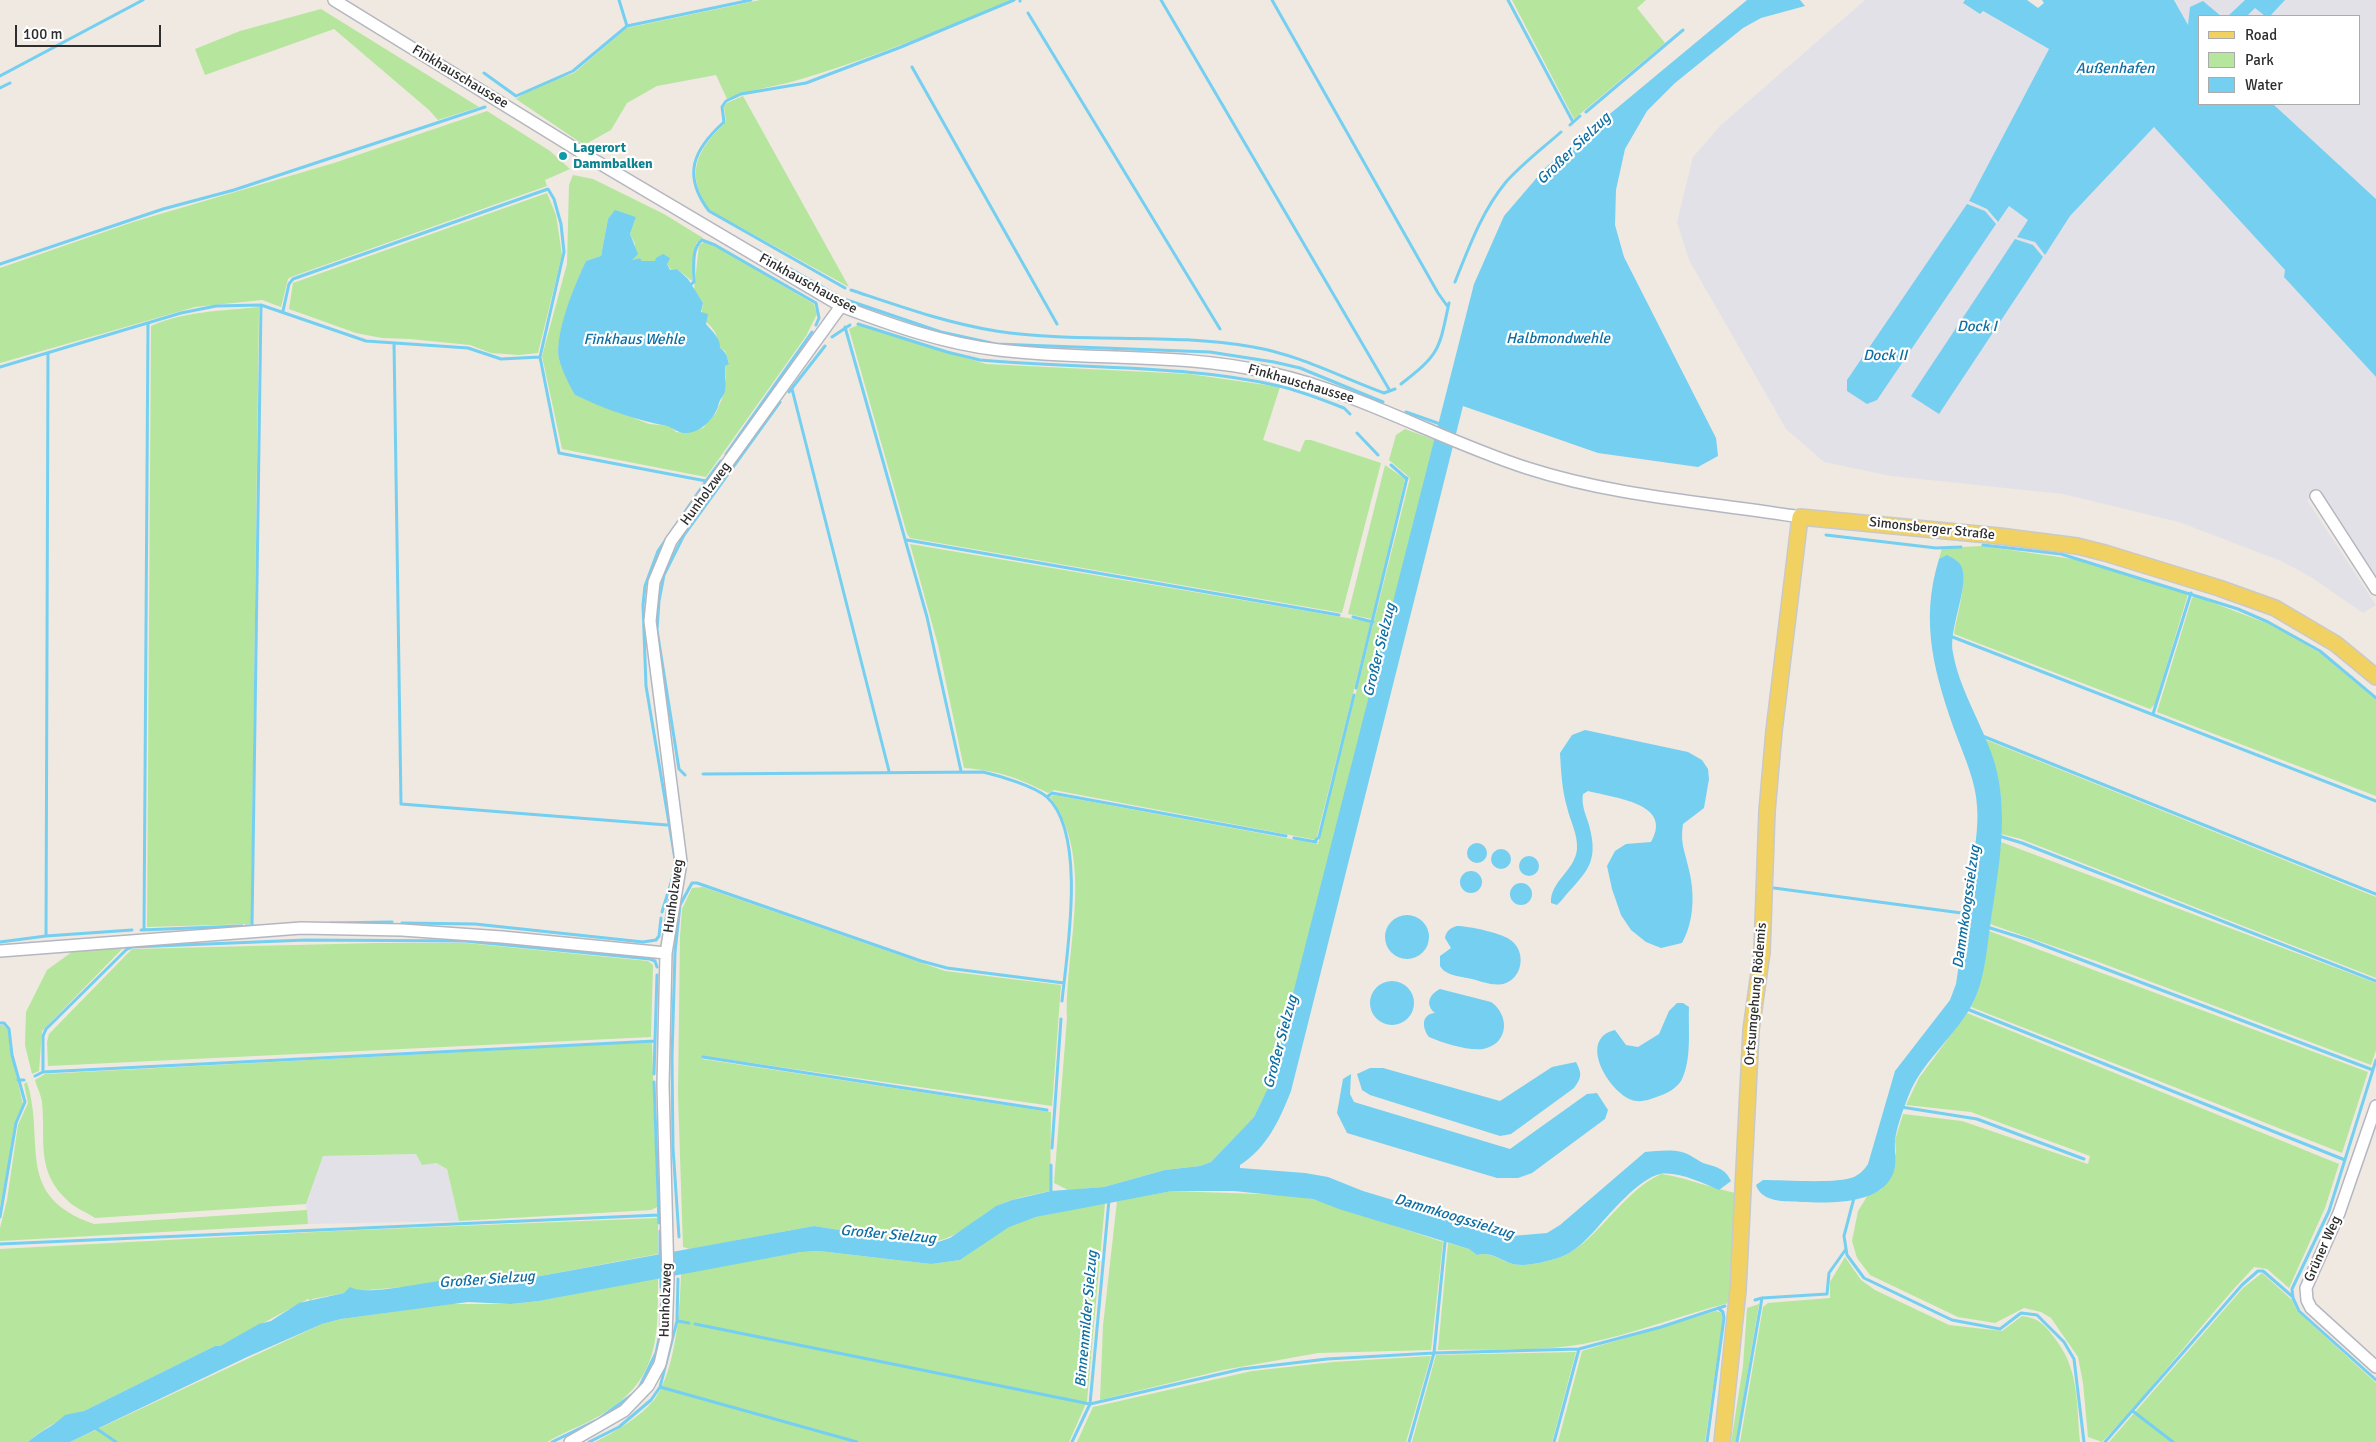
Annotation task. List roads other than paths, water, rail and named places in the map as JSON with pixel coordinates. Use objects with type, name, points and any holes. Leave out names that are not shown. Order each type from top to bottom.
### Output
[{"type":"main road","name":"Simonsberger Straße","points":[[1800,517],[2018,538],[2076,546],[2105,553],[2219,588],[2275,608],[2336,644],[2376,677]]},
{"type":"main road","name":"Ortsumgehung Rödemis","points":[[1722,1442],[1738,1290],[1751,1030],[1762,952],[1769,785],[1800,517]]},
{"type":"street","name":"Finkhauschaussee","points":[[334,0],[589,157],[841,306],[908,329],[954,342],[996,350],[1215,363],[1272,373],[1355,400],[1466,445]]},
{"type":"street","name":"Hunholzweg","points":[[570,1442],[624,1411],[648,1386],[660,1364],[666,1338],[668,1278],[663,1085],[666,953],[681,862],[650,621],[654,582],[671,542],[841,306]]},
{"type":"street","name":"Simonsberger Straße","points":[[1466,445],[1527,468],[1621,492],[1681,502],[1800,517]]},
{"type":"street","points":[[2316,496],[2376,588]]},
{"type":"street","points":[[0,951],[301,928],[402,930],[666,953]]},
{"type":"street","name":"Grüner Weg","points":[[2376,1106],[2339,1213],[2306,1288],[2307,1300],[2311,1308],[2376,1367]]},
{"type":"water","points":[[1747,0],[1800,0],[1805,6],[1761,18],[1743,28],[1675,83],[1647,111],[1625,149],[1616,190],[1615,225],[1624,257],[1716,438],[1718,456],[1698,467],[1598,453],[1463,406],[1291,1091],[1272,1132],[1258,1150],[1240,1165],[1240,1168],[1305,1173],[1328,1177],[1363,1191],[1512,1236],[1547,1233],[1560,1225],[1645,1152],[1670,1151],[1685,1153],[1703,1163],[1720,1169],[1726,1173],[1731,1181],[1719,1190],[1675,1174],[1660,1174],[1652,1177],[1643,1182],[1626,1197],[1589,1237],[1564,1256],[1524,1265],[1513,1264],[1491,1255],[1477,1255],[1469,1249],[1339,1209],[1313,1199],[1234,1191],[1172,1191],[1036,1217],[1009,1227],[960,1260],[931,1264],[819,1251],[801,1252],[539,1301],[511,1304],[468,1302],[341,1319],[322,1324],[247,1357],[70,1442],[28,1442],[65,1415],[84,1411],[215,1346],[220,1346],[259,1324],[271,1321],[299,1303],[344,1293],[350,1287],[358,1290],[369,1290],[398,1288],[448,1280],[535,1277],[814,1226],[922,1243],[938,1242],[950,1238],[996,1206],[1012,1200],[1051,1191],[1104,1187],[1165,1170],[1200,1166],[1211,1162],[1254,1117],[1270,1084],[1474,284],[1504,216],[1546,167]]},
{"type":"water","name":"Außenhafen","points":[[1965,0],[2027,0],[2038,8],[2044,3],[2042,0],[2174,0],[2188,25],[2190,7],[2203,1],[2220,15],[2198,15],[2198,105],[2274,105],[2376,199],[2376,377],[2284,277],[2285,270],[2154,127],[2070,216],[2045,255],[2035,242],[2017,237],[2028,220],[2009,206],[1998,222],[1987,209],[1969,201],[2049,49],[1983,11],[1980,14],[1963,3]]},
{"type":"water","points":[[2245,0],[2285,0],[2271,15],[2264,15],[2255,8],[2248,15],[2229,15]]},
{"type":"water","name":"Dock II","points":[[1967,204],[1985,211],[1996,224],[1877,400],[1867,404],[1847,391],[1847,380]]},
{"type":"water","name":"Finkhaus Wehle","points":[[615,210],[636,217],[630,234],[638,254],[632,260],[640,258],[642,261],[655,261],[656,258],[663,254],[670,258],[667,264],[670,270],[677,269],[688,279],[703,303],[701,312],[708,314],[706,324],[718,338],[720,348],[727,356],[729,364],[725,366],[724,394],[712,418],[694,432],[681,433],[667,426],[632,417],[575,395],[562,368],[558,349],[566,309],[586,261],[601,256],[608,219]]},
{"type":"water","name":"Dock I","points":[[2015,239],[2033,245],[2043,257],[1939,414],[1911,396]]},
{"type":"water","name":"Dammkoogssielzug","points":[[1947,555],[1960,563],[1963,577],[1963,587],[1953,633],[1953,653],[1964,691],[1991,752],[2001,795],[2002,817],[1999,861],[1985,959],[1978,991],[1963,1019],[1923,1069],[1915,1083],[1897,1129],[1894,1172],[1885,1185],[1876,1192],[1864,1197],[1839,1202],[1775,1200],[1763,1195],[1756,1185],[1763,1180],[1824,1181],[1846,1179],[1856,1176],[1865,1168],[1868,1164],[1895,1071],[1950,1000],[1956,984],[1976,840],[1977,814],[1972,780],[1942,692],[1932,649],[1930,605],[1933,583],[1939,559]]},
{"type":"water","points":[[1585,730],[1688,752],[1702,760],[1708,769],[1709,779],[1704,808],[1683,824],[1683,842],[1693,898],[1689,926],[1682,943],[1661,948],[1646,942],[1631,930],[1621,915],[1612,889],[1607,866],[1615,851],[1626,844],[1651,842],[1656,829],[1655,819],[1648,811],[1638,804],[1625,800],[1588,791],[1583,794],[1583,806],[1592,839],[1593,850],[1591,859],[1583,875],[1561,901],[1557,905],[1551,903],[1554,888],[1572,864],[1577,849],[1575,833],[1564,794],[1560,753],[1572,735]]},
{"type":"water","points":[[1477,843],[1484,846],[1487,853],[1484,860],[1477,863],[1470,860],[1467,853],[1470,846]]},
{"type":"water","points":[[1501,849],[1508,852],[1511,859],[1508,866],[1501,869],[1494,866],[1491,859],[1494,852]]},
{"type":"water","points":[[1525,856],[1533,856],[1539,862],[1539,870],[1533,876],[1525,876],[1519,870],[1519,862]]},
{"type":"water","points":[[1471,871],[1481,878],[1482,882],[1475,892],[1471,893],[1461,886],[1460,882],[1467,872]]},
{"type":"water","points":[[1521,883],[1529,886],[1532,894],[1529,902],[1521,905],[1513,902],[1510,894],[1513,886]]},
{"type":"water","points":[[1407,915],[1419,919],[1425,925],[1429,937],[1425,949],[1419,955],[1407,959],[1395,955],[1389,949],[1385,937],[1389,925],[1395,919]]},
{"type":"water","points":[[1457,926],[1492,932],[1514,943],[1518,949],[1521,962],[1512,980],[1502,984],[1493,984],[1453,975],[1443,970],[1440,966],[1440,956],[1451,948],[1445,938],[1446,933]]},
{"type":"water","points":[[1392,981],[1404,985],[1410,991],[1414,1003],[1410,1015],[1404,1021],[1392,1025],[1380,1021],[1374,1015],[1370,1003],[1374,991],[1380,985]]},
{"type":"water","points":[[1440,989],[1491,1002],[1497,1008],[1504,1021],[1502,1035],[1498,1041],[1492,1046],[1483,1049],[1470,1049],[1429,1037],[1425,1030],[1424,1022],[1427,1016],[1435,1013],[1429,1003],[1433,994]]},
{"type":"water","points":[[1677,1003],[1683,1003],[1689,1007],[1689,1043],[1687,1062],[1682,1079],[1679,1084],[1665,1094],[1653,1098],[1636,1101],[1627,1097],[1608,1080],[1601,1068],[1598,1044],[1603,1036],[1615,1030],[1626,1045],[1638,1047],[1659,1034],[1669,1011]]},
{"type":"water","points":[[1576,1062],[1580,1075],[1579,1081],[1574,1088],[1511,1134],[1500,1136],[1370,1095],[1362,1090],[1357,1074],[1370,1068],[1383,1068],[1500,1101],[1552,1067]]},
{"type":"water","points":[[1351,1074],[1350,1094],[1354,1102],[1510,1149],[1587,1094],[1597,1093],[1608,1110],[1605,1119],[1532,1173],[1518,1178],[1497,1178],[1347,1133],[1337,1113],[1343,1079]]},
{"type":"waterway","points":[[0,76],[143,0]]},
{"type":"waterway","points":[[619,0],[627,26]]},
{"type":"waterway","points":[[484,73],[516,96],[573,71],[627,26],[751,0]]},
{"type":"waterway","points":[[845,288],[709,211],[696,186],[695,163],[705,143],[724,122],[722,107],[726,101],[741,94],[806,83],[901,47],[1014,0]]},
{"type":"waterway","points":[[1161,0],[1390,391]]},
{"type":"waterway","points":[[1272,0],[1438,293],[1448,307]]},
{"type":"waterway","points":[[1508,0],[1573,122]]},
{"type":"waterway","points":[[1028,13],[1220,329]]},
{"type":"waterway","points":[[1586,112],[1683,30]]},
{"type":"waterway","points":[[912,67],[1057,324]]},
{"type":"waterway","points":[[0,88],[10,83]]},
{"type":"waterway","points":[[0,264],[163,209],[234,190],[485,107]]},
{"type":"waterway","points":[[1570,125],[1580,116]]},
{"type":"waterway","points":[[1455,282],[1477,230],[1497,193],[1519,169],[1561,132]]},
{"type":"waterway","points":[[283,311],[289,284],[293,279],[548,189],[554,199],[561,224],[564,252],[540,357]]},
{"type":"waterway","points":[[690,285],[694,282],[696,248],[702,240],[715,245],[816,303],[819,318],[816,325]]},
{"type":"waterway","points":[[750,246],[840,297]]},
{"type":"waterway","points":[[851,290],[941,319],[996,331],[1060,337],[1189,340],[1253,347],[1287,355],[1384,393],[1395,389]]},
{"type":"waterway","points":[[847,300],[941,332],[996,344],[1210,352],[1274,362],[1300,368],[1383,402]]},
{"type":"waterway","points":[[1401,384],[1424,365],[1436,350],[1443,331],[1449,303]]},
{"type":"waterway","points":[[0,367],[181,313],[216,306],[261,305],[366,341],[468,348],[501,359],[540,357],[559,453],[706,481],[721,461]]},
{"type":"waterway","points":[[252,926],[261,305]]},
{"type":"waterway","points":[[144,930],[148,323]]},
{"type":"waterway","points":[[858,324],[947,352],[980,360],[1168,370],[1242,379],[1304,393],[1344,408],[1350,414]]},
{"type":"waterway","points":[[832,337],[850,325]]},
{"type":"waterway","points":[[845,327],[927,617],[961,771]]},
{"type":"waterway","points":[[726,454],[812,332]]},
{"type":"waterway","points":[[394,343],[401,804],[667,825]]},
{"type":"waterway","points":[[789,392],[825,346]]},
{"type":"waterway","points":[[46,936],[48,353]]},
{"type":"waterway","points":[[792,389],[889,771]]},
{"type":"waterway","points":[[685,775],[679,769],[657,630],[659,601],[664,575],[684,535],[780,402]]},
{"type":"waterway","points":[[1406,412],[1443,425]]},
{"type":"waterway","points":[[1357,433],[1378,455]]},
{"type":"waterway","points":[[1391,465],[1407,479]]},
{"type":"waterway","name":"Großer Sielzug","points":[[1356,688],[1407,478]]},
{"type":"waterway","points":[[662,912],[674,873],[675,859],[646,686],[643,605],[645,586],[658,551],[706,481]]},
{"type":"waterway","points":[[1826,535],[1936,548],[1961,547]]},
{"type":"waterway","points":[[907,540],[1339,615]]},
{"type":"waterway","points":[[1983,545],[2061,554],[2238,609],[2268,622],[2320,651],[2376,698]]},
{"type":"waterway","points":[[2153,714],[2191,593]]},
{"type":"waterway","name":"Großer Sielzug","points":[[1353,617],[1373,622]]},
{"type":"waterway","points":[[1950,636],[2376,801]]},
{"type":"waterway","name":"Großer Sielzug","points":[[1315,841],[1319,837],[1354,695]]},
{"type":"waterway","points":[[1980,735],[2376,894]]},
{"type":"waterway","points":[[703,774],[983,772],[1016,782],[1041,793],[1047,797],[1059,814],[1067,838],[1071,865],[1070,925],[1062,1001]]},
{"type":"waterway","points":[[1047,797],[1052,793],[1286,836]]},
{"type":"waterway","points":[[1999,836],[2022,843],[2376,981]]},
{"type":"waterway","points":[[1294,838],[1316,842]]},
{"type":"waterway","points":[[679,1237],[673,1148],[672,1057],[675,952],[680,905],[692,883],[697,883],[921,961],[947,968],[1064,983]]},
{"type":"waterway","name":"Dammkoogssielzug","points":[[1774,888],[1969,914]]},
{"type":"waterway","points":[[402,923],[475,924],[643,942],[656,940],[659,936],[661,918]]},
{"type":"waterway","points":[[330,923],[392,922]]},
{"type":"waterway","points":[[141,930],[242,926]]},
{"type":"waterway","points":[[246,926],[254,926]]},
{"type":"waterway","points":[[1987,927],[2029,940],[2373,1070]]},
{"type":"waterway","points":[[0,942],[46,936],[132,930]]},
{"type":"waterway","points":[[43,1072],[43,1036],[46,1029],[127,949],[132,947],[306,940],[465,941],[650,959],[655,961],[657,967]]},
{"type":"waterway","points":[[654,1074],[657,975]]},
{"type":"waterway","points":[[1967,1009],[2345,1160]]},
{"type":"waterway","points":[[1052,1148],[1061,1019]]},
{"type":"waterway","points":[[0,1023],[4,1023],[9,1029],[12,1055],[25,1102],[16,1123],[0,1217]]},
{"type":"waterway","points":[[35,1076],[43,1072],[655,1041]]},
{"type":"waterway","points":[[703,1057],[1047,1110]]},
{"type":"waterway","points":[[2376,1060],[2329,1211],[2292,1289],[2293,1298],[2299,1311],[2376,1380]]},
{"type":"waterway","points":[[18,1080],[24,1080]]},
{"type":"waterway","points":[[654,1082],[659,1223]]},
{"type":"waterway","points":[[1901,1107],[1977,1119],[2084,1159]]},
{"type":"waterway","points":[[1051,1165],[1051,1194]]},
{"type":"waterway","points":[[1855,1194],[1844,1236],[1847,1255],[1864,1278],[1952,1320],[2000,1329],[2021,1313],[2037,1315],[2064,1342],[2074,1359],[2084,1442]]},
{"type":"waterway","name":"Binnenmilder Sielzug","points":[[1072,1442],[1090,1404],[1109,1200]]},
{"type":"waterway","points":[[0,1244],[659,1215]]},
{"type":"waterway","points":[[660,1231],[660,1258]]},
{"type":"waterway","points":[[1445,1242],[1434,1353],[1579,1349],[1661,1327],[1725,1306]]},
{"type":"waterway","points":[[1737,1442],[1762,1298],[1827,1294],[1829,1273],[1846,1249]]},
{"type":"waterway","points":[[2105,1442],[2242,1285],[2258,1271],[2263,1271],[2293,1297]]},
{"type":"waterway","points":[[661,1274],[661,1287]]},
{"type":"waterway","points":[[589,1442],[619,1427],[651,1400],[660,1387],[677,1321],[678,1279]]},
{"type":"waterway","points":[[661,1312],[662,1295]]},
{"type":"waterway","points":[[1755,1300],[1762,1298]]},
{"type":"waterway","points":[[1707,1442],[1724,1318],[1723,1312],[1718,1308]]},
{"type":"waterway","points":[[677,1321],[689,1323]]},
{"type":"waterway","points":[[695,1324],[1090,1404],[1242,1369],[1327,1359],[1434,1353],[1409,1442]]},
{"type":"waterway","points":[[639,1388],[656,1353],[661,1329]]},
{"type":"waterway","points":[[1554,1442],[1579,1349]]},
{"type":"waterway","points":[[660,1387],[857,1442]]},
{"type":"waterway","points":[[552,1442],[599,1419],[633,1394]]},
{"type":"waterway","points":[[2134,1412],[2173,1442]]},
{"type":"waterway","points":[[94,1427],[116,1442]]},
{"type":"place","name":"Lagerort Dammbalken","points":[[563,156]]},
{"type":"water label","name":"Halbmondwehle","points":[[1558,339]]}]
